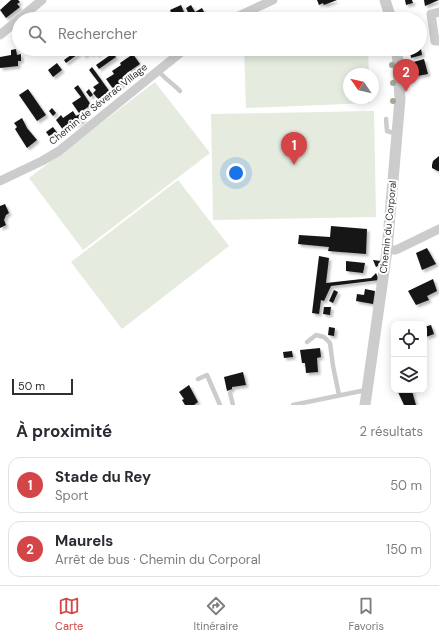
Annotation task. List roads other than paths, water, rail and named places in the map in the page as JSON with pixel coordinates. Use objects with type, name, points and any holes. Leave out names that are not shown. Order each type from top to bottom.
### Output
[{"type":"street","points":[[27,12],[42,0]]},
{"type":"street","points":[[247,12],[273,0]]},
{"type":"street","points":[[385,0],[388,12]]},
{"type":"street","points":[[439,12],[431,14],[435,41],[439,41]]},
{"type":"street","points":[[0,35],[12,25]]},
{"type":"street","name":"Chemin de Séverac Village","points":[[0,181],[42,161],[59,151],[176,56]]},
{"type":"street","name":"Chemin du Corporal","points":[[365,405],[387,250],[400,88],[398,56]]},
{"type":"street","points":[[387,250],[396,250],[439,229]]},
{"type":"lane","points":[[158,70],[164,79],[174,84],[180,91]]},
{"type":"lane","points":[[386,119],[388,131],[397,134]]},
{"type":"lane","points":[[307,342],[316,335],[324,337],[330,343],[333,366],[340,395]]},
{"type":"lane","points":[[198,379],[207,375],[220,405]]},
{"type":"lane","points":[[293,405],[368,390]]},
{"type":"lane","points":[[230,393],[233,405]]},
{"type":"place","name":"Maurels","points":[[406,92]]},
{"type":"place","name":"Stade du Rey","points":[[294,165]]}]
